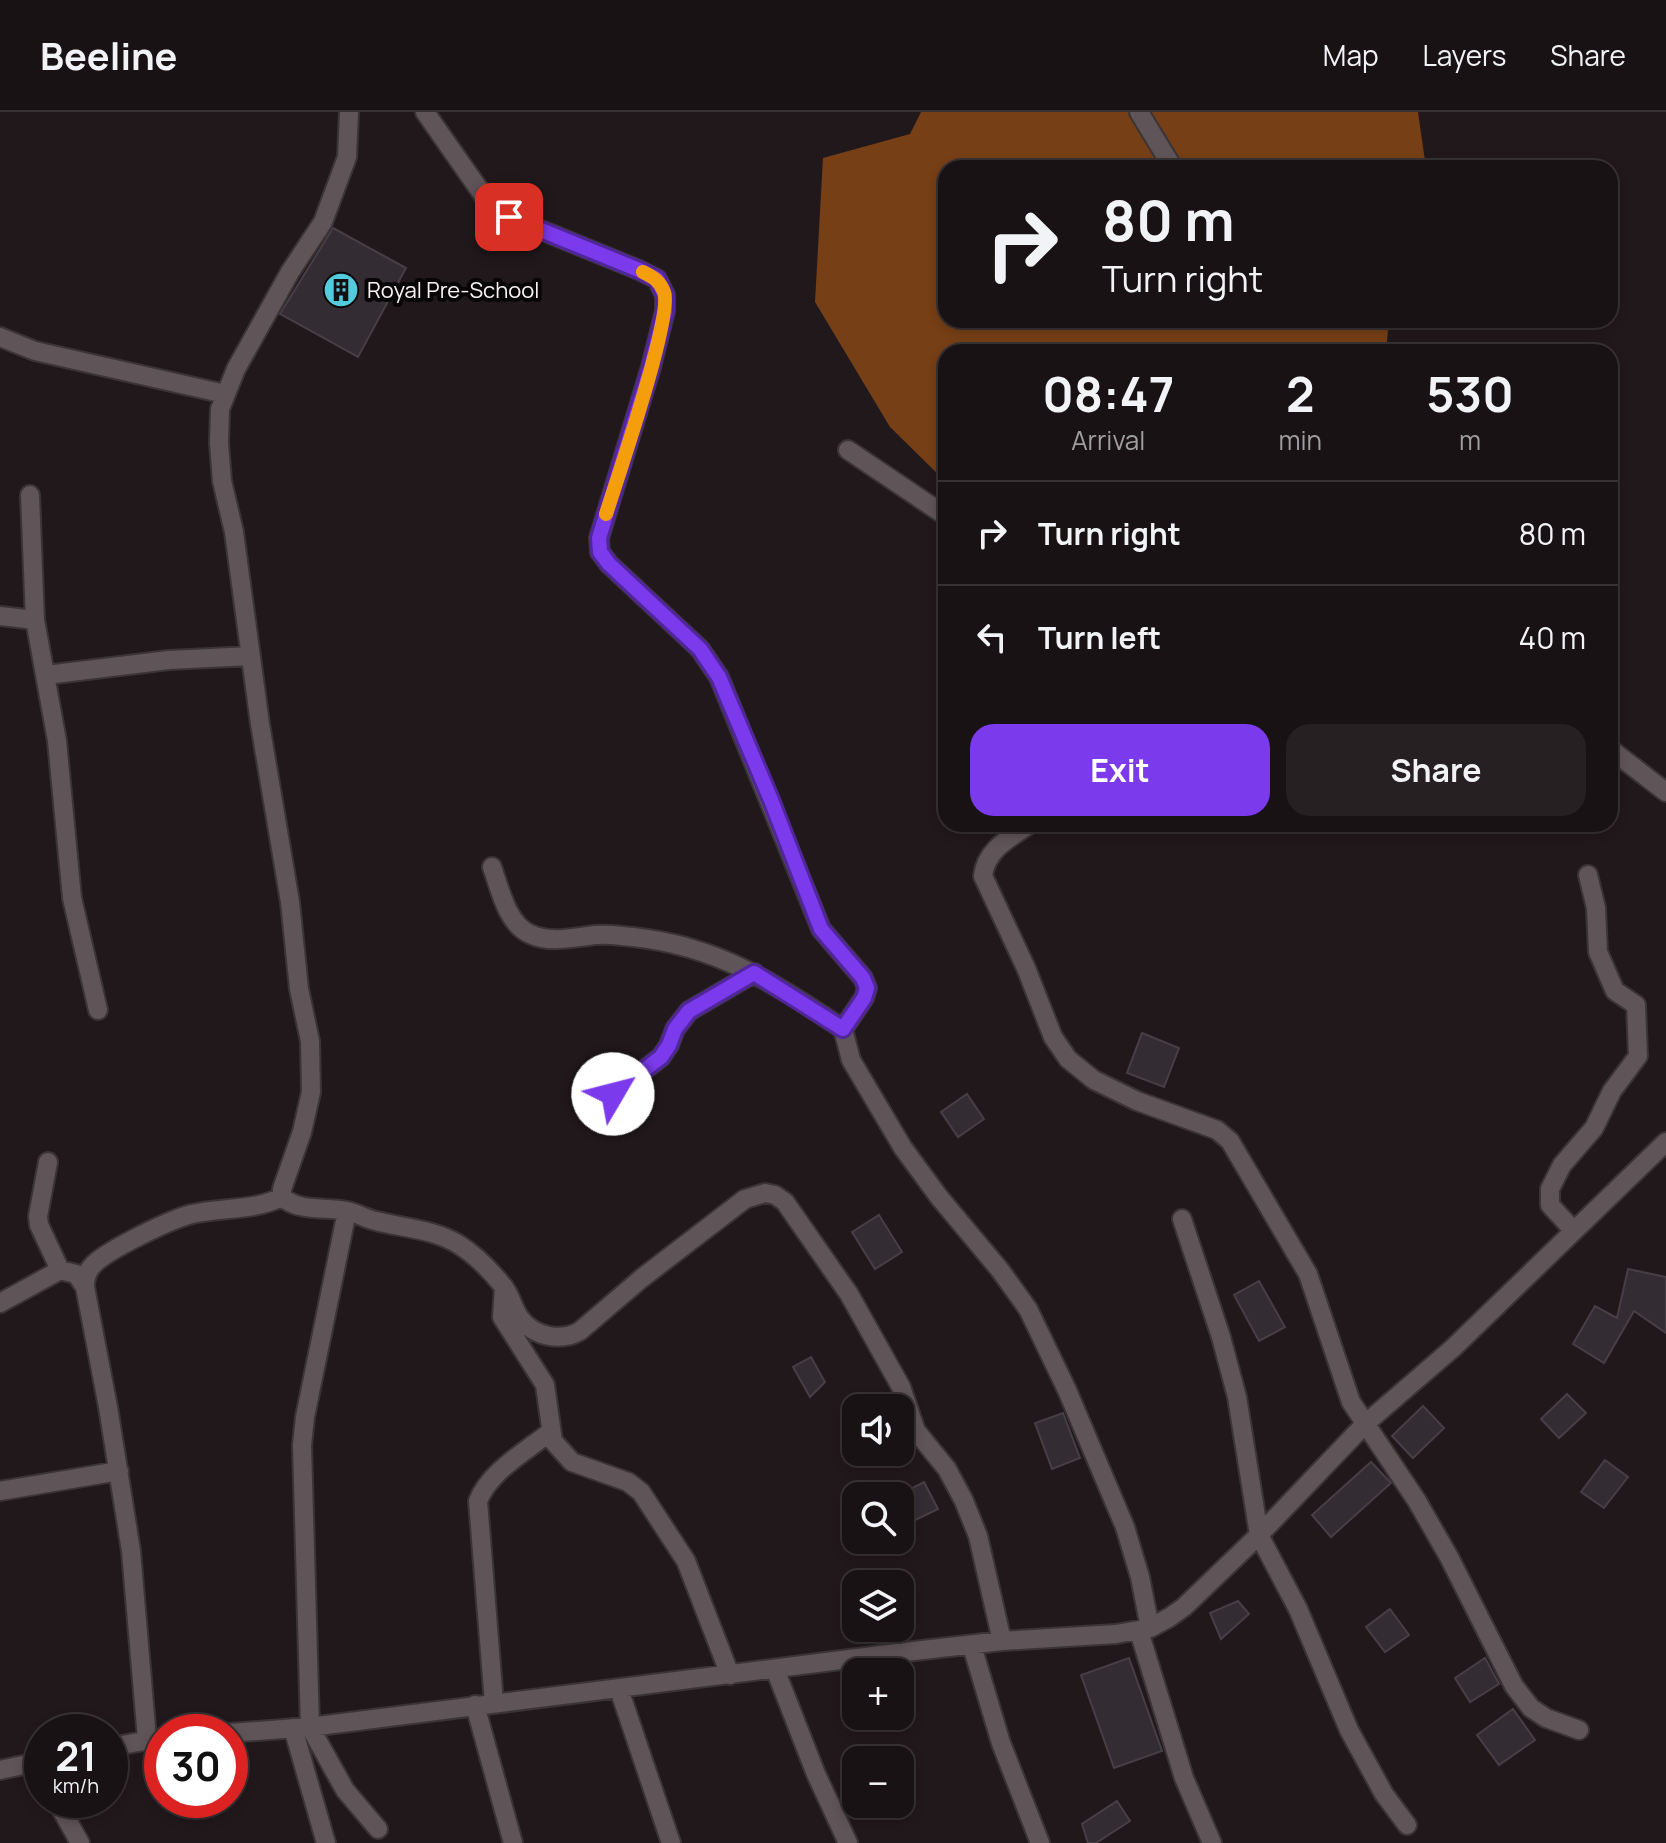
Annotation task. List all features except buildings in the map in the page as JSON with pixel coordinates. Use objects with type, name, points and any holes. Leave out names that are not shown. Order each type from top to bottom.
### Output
[{"type":"street","points":[[282,1197],[309,1102],[310,1052],[234,532],[222,481],[220,409],[236,369],[290,272],[323,222],[347,157],[349,112]]},
{"type":"street","points":[[425,112],[488,202],[509,217],[657,279],[665,295],[665,311],[651,367],[599,538],[600,552],[700,649],[719,677],[821,929],[863,978],[867,988],[864,998],[843,1029]]},
{"type":"street","points":[[1139,112],[1168,160]]},
{"type":"street","points":[[0,337],[35,351],[225,394]]},
{"type":"street","points":[[848,450],[938,511]]},
{"type":"street","points":[[30,495],[35,620],[57,741],[72,898],[98,1010]]},
{"type":"street","points":[[0,616],[35,620]]},
{"type":"street","points":[[46,675],[169,660],[251,656]]},
{"type":"street","points":[[1618,755],[1666,792]]},
{"type":"street","points":[[1019,832],[994,850],[984,864],[983,876],[1026,968],[1053,1037],[1068,1059],[1094,1080],[1137,1101],[1217,1130],[1230,1141],[1308,1274],[1343,1385],[1441,1543],[1514,1686],[1531,1708],[1546,1718],[1579,1730]]},
{"type":"street","points":[[492,867],[515,924],[527,933],[544,939],[600,935],[636,937],[695,948],[754,973],[843,1029],[851,1060],[903,1148],[1028,1309],[1086,1433],[1125,1527],[1140,1577],[1144,1629],[1184,1778],[1212,1843]]},
{"type":"street","points":[[1574,1231],[1550,1205],[1550,1189],[1562,1165],[1594,1128],[1612,1091],[1634,1064],[1639,1049],[1636,1005],[1615,991],[1598,952],[1596,908],[1588,875]]},
{"type":"street","points":[[613,1094],[661,1057],[675,1029],[689,1011],[754,973]]},
{"type":"street","points":[[248,1731],[1002,1641],[1144,1629],[1184,1607],[1259,1535],[1365,1424],[1453,1348],[1666,1142]]},
{"type":"street","points":[[48,1162],[38,1216],[39,1225],[60,1270]]},
{"type":"street","points":[[282,1197],[302,1208],[347,1211],[374,1221],[445,1237],[461,1246],[504,1287],[520,1319],[542,1334],[570,1337],[718,1217],[745,1199],[765,1193],[775,1195],[785,1202],[849,1294],[901,1387],[916,1431],[947,1469],[964,1501],[982,1551],[1002,1641]]},
{"type":"street","points":[[151,1714],[119,1471],[85,1276],[106,1255],[172,1221],[221,1208],[256,1207],[282,1197]]},
{"type":"street","points":[[326,1843],[301,1727],[302,1445],[347,1211]]},
{"type":"street","points":[[1182,1219],[1221,1337],[1237,1397],[1259,1535],[1298,1609],[1349,1730],[1384,1794],[1407,1825]]},
{"type":"street","points":[[0,1303],[60,1270],[76,1274],[85,1287]]},
{"type":"street","points":[[504,1287],[502,1317],[545,1385],[550,1432],[559,1450],[572,1462],[628,1482],[641,1492],[686,1561],[730,1675]]},
{"type":"street","points":[[513,1843],[484,1704],[478,1501],[493,1477],[550,1432]]},
{"type":"street","points":[[0,1491],[119,1471]]},
{"type":"street","points":[[972,1646],[1001,1743],[1040,1843]]},
{"type":"street","points":[[775,1669],[816,1774],[848,1843]]},
{"type":"street","points":[[619,1689],[671,1843]]},
{"type":"street","points":[[301,1727],[345,1790],[378,1829]]},
{"type":"street","points":[[0,1770],[24,1767]]},
{"type":"street","points":[[66,1818],[80,1843]]},
{"type":"shaded area","points":[[921,112],[1418,112],[1425,160],[938,160],[938,328],[1388,328],[1387,344],[938,344],[938,474],[890,427],[815,302],[823,158],[910,134]]},
{"type":"slow traffic","points":[[606,514],[665,311],[665,295],[657,279],[643,272]]},
{"type":"place","name":"Royal Pre-School","points":[[341,290]]},
{"type":"route","points":[[509,217],[657,279],[665,295],[665,311],[651,367],[599,538],[600,552],[700,649],[719,677],[821,929],[863,978],[867,988],[864,998],[843,1029],[754,973],[689,1011],[675,1029],[661,1057],[613,1094]]}]
